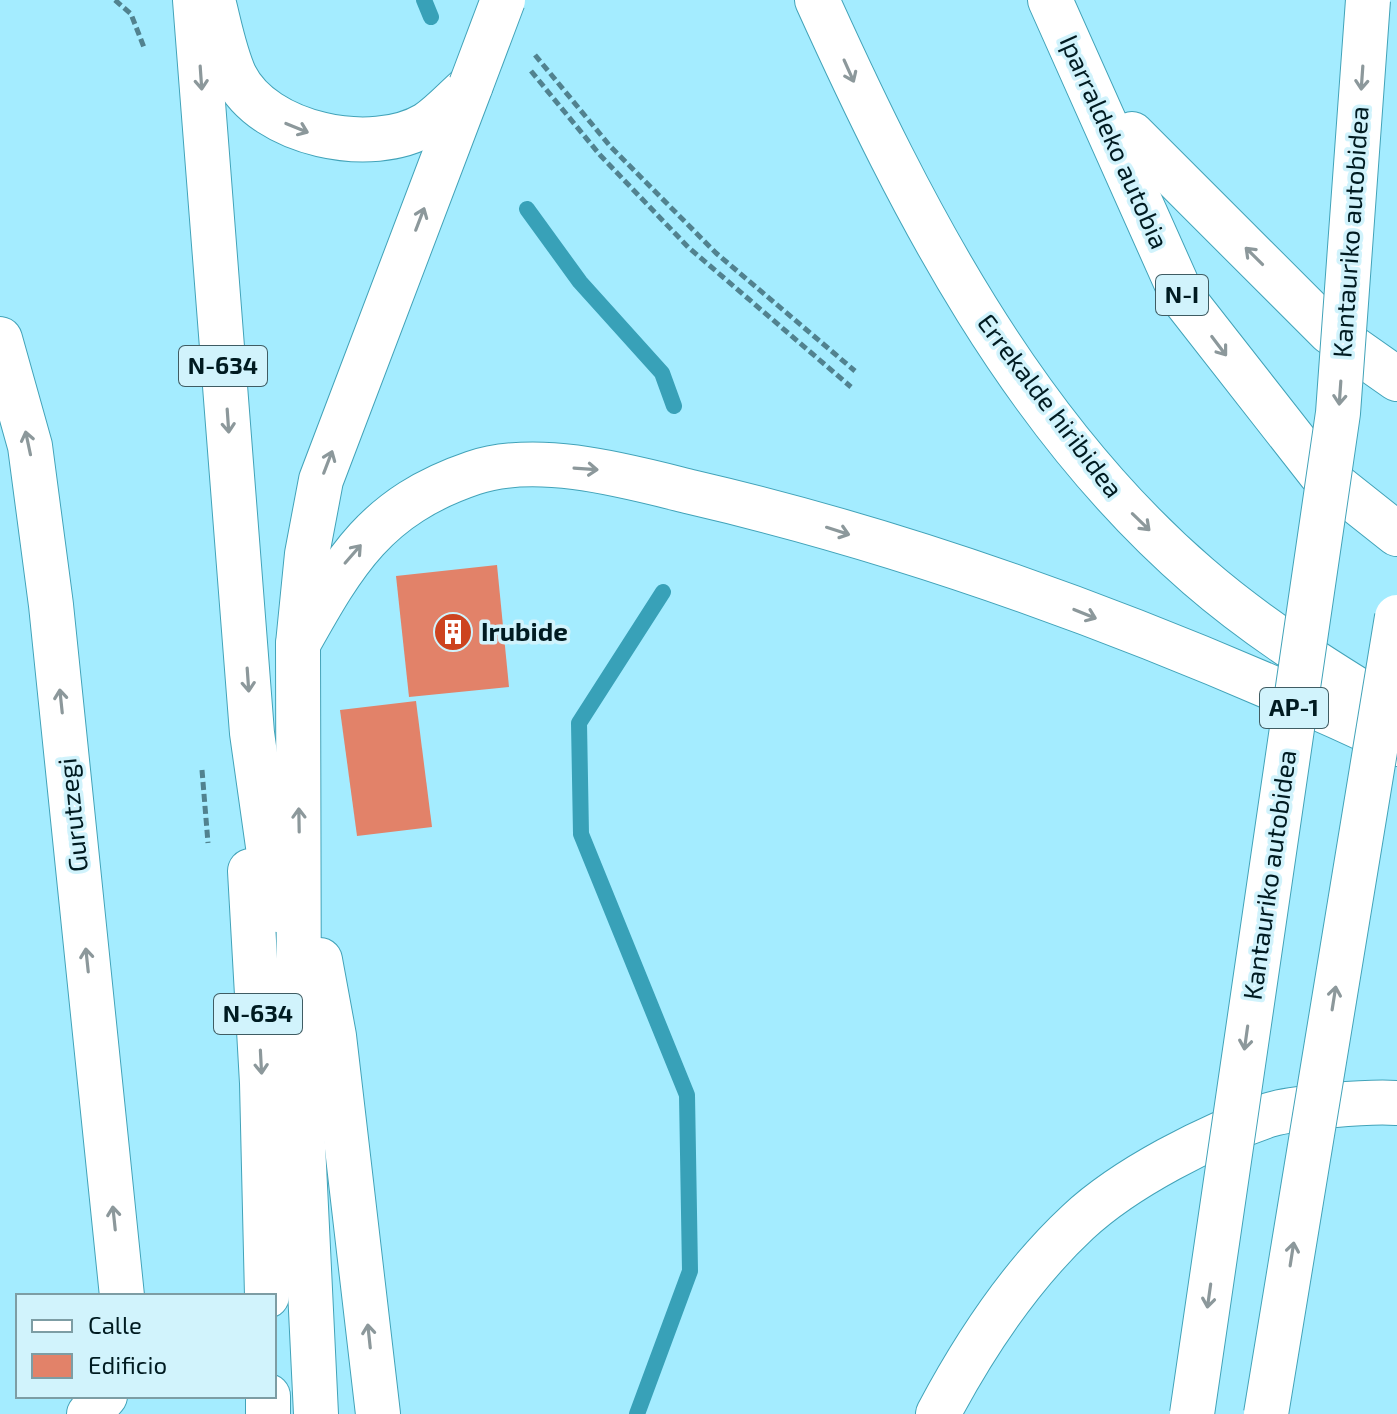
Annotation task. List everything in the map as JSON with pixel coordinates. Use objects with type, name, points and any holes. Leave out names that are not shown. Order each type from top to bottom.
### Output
[{"type":"main road","name":"N-634","points":[[195,0],[252,733],[299,1062]]},
{"type":"main road","points":[[213,0],[236,78],[266,114],[304,132],[381,138],[426,125],[471,85]]},
{"type":"main road","name":"N-634","points":[[316,1414],[299,1062],[298,644],[307,554],[321,480],[503,0]]},
{"type":"main road","name":"Errekalde hiribidea","points":[[817,0],[877,133],[955,276],[1010,361],[1074,447],[1133,514],[1199,577],[1307,660],[1397,714]]},
{"type":"main road","name":"Iparraldeko autobia","points":[[1050,0],[1183,298],[1320,473],[1397,534]]},
{"type":"main road","name":"Kantauriko autobidea","points":[[1192,1414],[1338,413],[1368,0]]},
{"type":"main road","points":[[1132,134],[1330,332],[1397,379]]},
{"type":"main road","name":"Gurutzegi","points":[[0,339],[30,446],[51,605],[122,1294]]},
{"type":"main road","points":[[298,644],[349,556],[387,518],[428,493],[475,472],[529,465],[601,470],[788,514],[1051,601],[1317,707],[1397,744]]},
{"type":"main road","points":[[1266,1414],[1397,617]]},
{"type":"main road","name":"N-634","points":[[252,733],[248,821],[262,1083],[267,1294]]},
{"type":"main road","name":"N-634","points":[[300,879],[315,932],[334,1036],[378,1414]]},
{"type":"main road","points":[[938,1414],[961,1371],[1022,1285],[1079,1221],[1168,1159],[1272,1114],[1397,1103]]},
{"type":"main road","points":[[89,1414],[103,1398]]},
{"type":"path","points":[[115,0],[131,14],[148,60]]},
{"type":"path","points":[[528,47],[610,146],[716,253],[855,371]]},
{"type":"path","points":[[522,60],[600,155],[688,247],[851,387]]},
{"type":"path","points":[[201,755],[208,846]]},
{"type":"building","name":"Irubide","points":[[497,565],[509,687],[409,697],[396,576]]},
{"type":"building","points":[[416,701],[432,827],[357,836],[340,710]]},
{"type":"waterway","points":[[424,0],[431,17]]},
{"type":"waterway","points":[[527,209],[580,282],[662,373],[674,406]]},
{"type":"waterway","points":[[637,1414],[690,1271],[687,1095],[581,834],[579,723],[663,592]]},
{"type":"place","name":"Irubide","points":[[453,632]]}]
